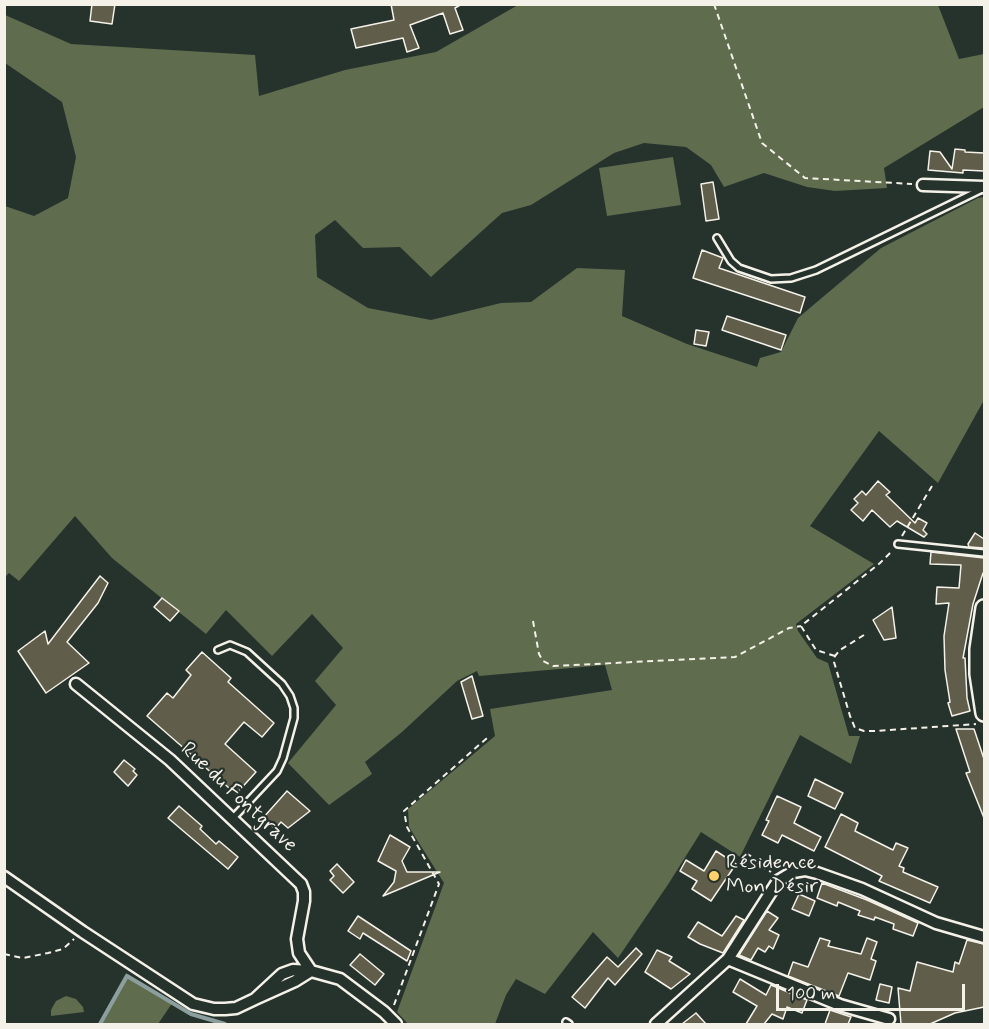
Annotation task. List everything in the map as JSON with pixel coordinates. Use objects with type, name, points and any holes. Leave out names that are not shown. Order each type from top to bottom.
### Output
[{"type":"main road","points":[[984,608],[978,648],[978,674],[984,713]]},
{"type":"street","points":[[923,185],[984,188]]},
{"type":"street","name":"Rue du Fontgrave","points":[[76,684],[170,760],[301,884],[304,901],[297,939],[299,953],[310,971]]},
{"type":"street","points":[[656,1024],[728,959],[781,878],[788,873],[805,870],[817,873],[862,889],[936,923],[984,937]]},
{"type":"street","points":[[4,877],[193,1004],[214,1009],[236,1008],[255,999],[282,974],[293,970],[310,971],[340,979],[393,1021]]},
{"type":"street","points":[[728,959],[840,1005],[889,1019]]},
{"type":"lane","points":[[717,238],[731,261],[739,268],[771,279],[791,278],[816,270],[984,188]]},
{"type":"lane","points":[[898,543],[984,553]]},
{"type":"lane","points":[[218,650],[230,645],[247,652],[282,684],[294,708],[294,718],[277,771],[233,818]]},
{"type":"path","points":[[714,4],[762,143],[805,178],[923,185]]},
{"type":"path","points":[[533,621],[539,654],[543,661],[553,666],[735,657],[789,628],[801,626],[880,563],[898,543],[932,486]]},
{"type":"path","points":[[801,626],[816,650],[835,656]]},
{"type":"path","points":[[864,635],[840,651],[835,656],[834,662],[849,716],[855,728],[876,731],[984,723]]},
{"type":"path","points":[[393,1021],[439,884],[407,827],[404,811],[487,738]]},
{"type":"path","points":[[746,853],[760,862],[759,865],[781,878]]},
{"type":"path","points":[[4,954],[24,958],[63,949],[83,932]]},
{"type":"green space","points":[[518,5],[938,5],[959,59],[984,54],[984,107],[884,168],[887,188],[835,191],[807,187],[764,173],[724,187],[711,165],[686,147],[644,143],[614,153],[531,205],[502,213],[431,277],[400,247],[363,248],[335,220],[315,235],[317,277],[368,308],[431,320],[501,303],[531,302],[577,268],[625,270],[622,316],[687,344],[757,367],[760,358],[781,352],[798,318],[881,248],[984,197],[984,400],[938,483],[879,431],[810,526],[874,564],[796,624],[798,631],[817,658],[828,663],[849,736],[860,736],[851,764],[800,735],[740,857],[701,832],[618,958],[593,932],[545,994],[516,979],[506,995],[495,1024],[408,1024],[397,1012],[444,883],[409,827],[408,809],[495,736],[490,709],[612,690],[605,665],[479,676],[477,671],[457,681],[402,732],[365,762],[372,774],[329,805],[288,763],[336,705],[315,681],[343,648],[312,614],[272,656],[226,610],[206,634],[112,558],[75,516],[19,581],[9,573],[5,577],[5,206],[34,216],[68,198],[76,157],[62,102],[5,63],[5,15],[71,44],[255,55],[259,96],[345,70],[436,52]]},
{"type":"green space","points":[[673,157],[681,205],[607,216],[599,168]]},
{"type":"green space","points":[[126,973],[173,1002],[158,1024],[98,1024]]},
{"type":"green space","points":[[66,996],[76,999],[84,1012],[51,1016],[51,1010],[56,1001]]},
{"type":"building","points":[[92,4],[115,4],[112,24],[90,21]]},
{"type":"building","points":[[391,4],[462,4],[455,8],[463,30],[450,34],[443,13],[410,25],[419,48],[407,52],[403,38],[356,48],[351,29],[394,20]]},
{"type":"building","points":[[955,149],[984,153],[984,171],[963,170],[963,173],[928,170],[930,151],[940,152],[952,169]]},
{"type":"building","points":[[713,182],[719,219],[706,221],[701,184]]},
{"type":"building","points":[[702,250],[723,258],[719,268],[805,297],[800,313],[693,278]]},
{"type":"building","points":[[727,316],[786,335],[781,350],[722,330]]},
{"type":"building","points":[[696,330],[709,332],[706,346],[694,344]]},
{"type":"building","points":[[878,481],[890,492],[886,495],[915,523],[918,518],[927,523],[923,530],[927,534],[924,537],[897,521],[890,527],[872,510],[863,521],[851,510],[858,503],[854,499],[862,491],[866,495]]},
{"type":"building","points":[[975,533],[984,539],[984,548],[969,547],[968,544]]},
{"type":"building","points":[[931,552],[984,558],[984,577],[983,573],[973,604],[963,658],[965,658],[970,711],[952,716],[948,703],[950,702],[945,670],[944,636],[949,603],[936,604],[937,587],[959,588],[961,565],[930,564]]},
{"type":"building","points":[[100,576],[108,583],[98,603],[67,642],[89,663],[46,693],[18,651],[45,631],[48,644]]},
{"type":"building","points":[[162,598],[179,611],[170,621],[154,607]]},
{"type":"building","points":[[892,607],[896,638],[884,640],[873,620]]},
{"type":"building","points":[[202,652],[231,678],[228,682],[274,723],[262,737],[244,722],[225,744],[256,772],[236,794],[199,762],[195,762],[194,757],[147,716],[167,693],[173,698],[191,675],[186,670]]},
{"type":"building","points":[[472,676],[483,716],[472,719],[461,682]]},
{"type":"building","points":[[956,729],[974,729],[984,759],[984,818],[966,773],[970,772]]},
{"type":"building","points":[[124,760],[135,769],[133,771],[137,775],[128,786],[114,772]]},
{"type":"building","points":[[815,779],[843,793],[835,809],[808,796]]},
{"type":"building","points":[[287,791],[310,811],[288,828],[281,822],[275,829],[263,818]]},
{"type":"building","points":[[777,796],[801,807],[794,823],[821,837],[814,851],[782,835],[778,843],[762,835]]},
{"type":"building","points":[[179,806],[202,826],[200,829],[216,844],[219,841],[238,857],[228,869],[168,818]]},
{"type":"building","points":[[841,814],[858,823],[855,831],[893,850],[896,843],[908,848],[899,866],[904,868],[903,872],[938,887],[930,903],[879,881],[882,876],[825,847]]},
{"type":"building","points":[[390,835],[410,847],[402,861],[407,872],[440,872],[383,896],[394,882],[396,871],[378,861]]},
{"type":"building","name":"Résidence Mon Désir","points":[[716,851],[736,864],[711,901],[692,889],[697,881],[680,871],[686,860],[704,871]]},
{"type":"building","points":[[337,864],[354,882],[343,893],[330,880],[334,876],[330,871]]},
{"type":"building","points":[[822,883],[918,923],[913,936],[893,929],[894,924],[875,917],[874,920],[858,915],[860,911],[838,902],[837,906],[817,898]]},
{"type":"building","points":[[799,894],[815,901],[809,916],[792,909]]},
{"type":"building","points":[[767,911],[778,918],[769,930],[779,935],[773,949],[769,946],[765,952],[758,948],[751,960],[739,955]]},
{"type":"building","points":[[358,916],[411,951],[407,961],[363,933],[360,939],[348,931]]},
{"type":"building","points":[[736,916],[744,920],[723,953],[688,937],[698,922],[722,936]]},
{"type":"building","points":[[820,938],[830,941],[828,946],[861,954],[867,938],[877,942],[871,959],[876,961],[870,980],[848,973],[839,996],[788,976],[793,962],[808,967]]},
{"type":"building","points":[[967,940],[984,944],[984,1007],[955,1013],[930,1024],[901,1024],[898,988],[910,991],[917,962],[953,972],[955,962],[959,964]]},
{"type":"building","points":[[636,948],[642,954],[615,985],[608,978],[585,1008],[572,997],[607,957],[618,967]]},
{"type":"building","points":[[657,950],[672,957],[669,961],[690,974],[671,989],[645,972]]},
{"type":"building","points":[[360,954],[384,974],[375,985],[350,965]]},
{"type":"building","points":[[740,979],[766,995],[771,985],[807,1000],[802,1013],[787,1007],[783,1019],[772,1014],[764,1024],[746,1024],[757,1006],[733,992]]},
{"type":"building","points":[[880,984],[892,987],[889,1003],[876,1000]]},
{"type":"building","points":[[830,1010],[851,1017],[848,1024],[825,1024]]},
{"type":"building","points":[[696,1013],[706,1024],[682,1024]]},
{"type":"waterway","points":[[100,1024],[127,976],[191,1014],[225,1024]]},
{"type":"place","name":"Résidence Mon Désir","points":[[714,876]]}]
